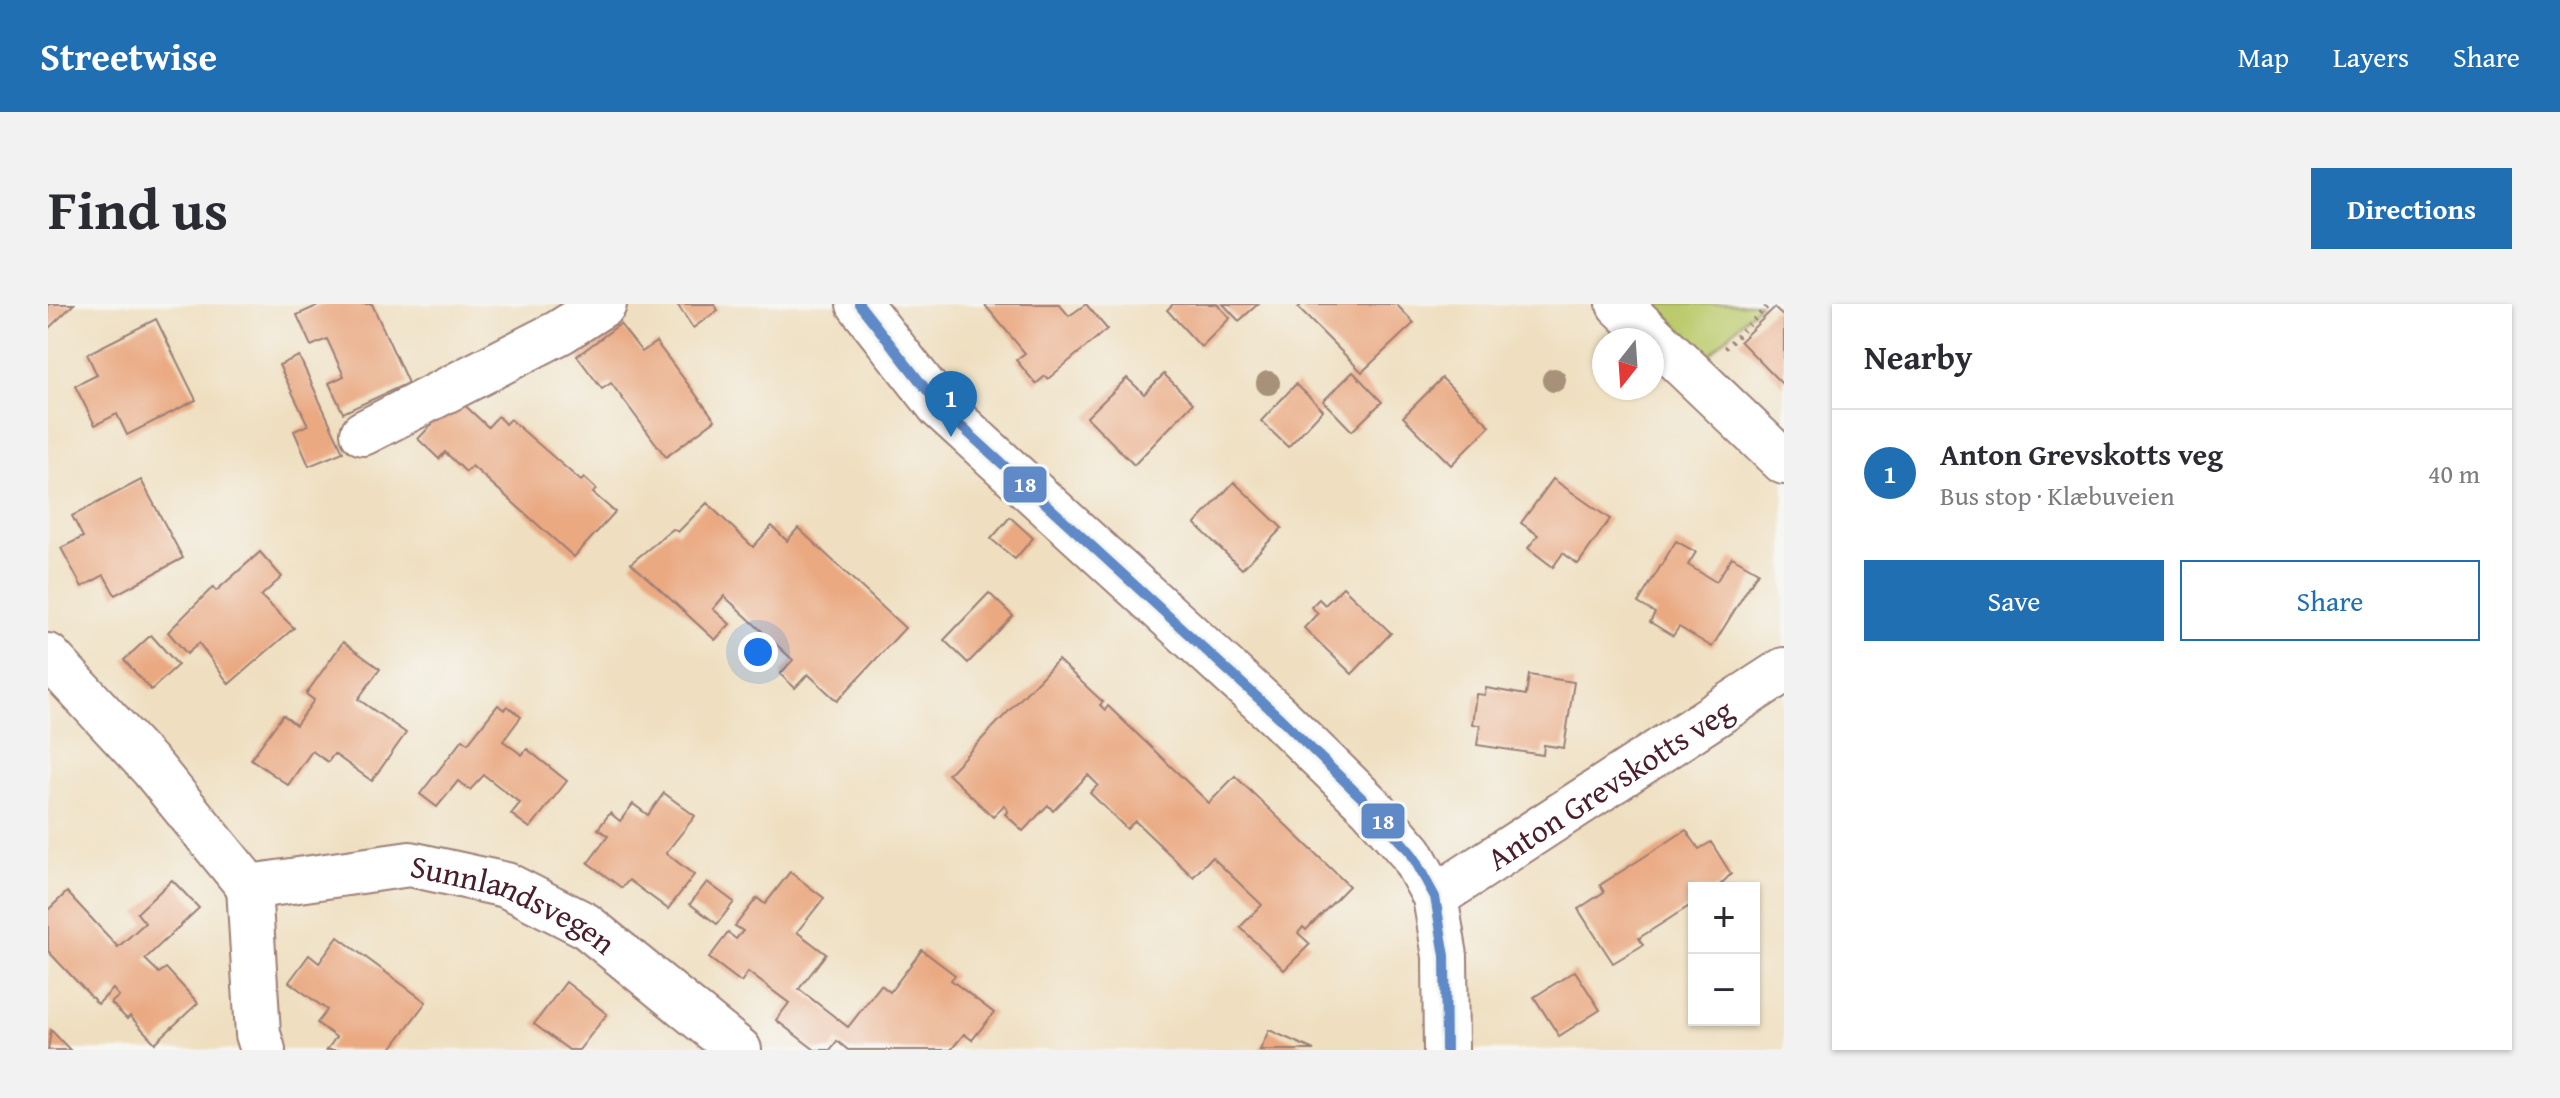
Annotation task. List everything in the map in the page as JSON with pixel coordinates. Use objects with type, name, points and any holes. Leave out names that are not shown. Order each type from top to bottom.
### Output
[{"type":"street","points":[[363,433],[560,332],[604,304]]},
{"type":"street","points":[[859,304],[940,407],[1135,583],[1371,807],[1411,853],[1435,897],[1445,956],[1446,1050]]},
{"type":"street","points":[[1619,304],[1784,462]]},
{"type":"street","points":[[48,656],[153,769],[249,887],[252,1045]]},
{"type":"street","name":"Anton Grevskotts veg","points":[[1435,897],[1784,670]]},
{"type":"street","name":"Sunnlandsvegen","points":[[249,887],[410,864],[506,885],[585,925],[739,1050]]},
{"type":"path","points":[[1695,377],[1770,304]]},
{"type":"green space","points":[[1655,304],[1760,304],[1708,356]]},
{"type":"building","points":[[48,304],[74,304],[48,329]]},
{"type":"building","points":[[321,304],[372,304],[408,383],[343,413],[329,383],[344,376],[327,339],[311,346],[297,315]]},
{"type":"building","points":[[677,304],[714,304],[718,310],[693,328]]},
{"type":"building","points":[[984,304],[1059,304],[1069,316],[1086,304],[1107,329],[1048,379],[1045,376],[1036,384],[1016,360],[1025,353]]},
{"type":"building","points":[[1173,304],[1217,304],[1230,318],[1201,347],[1167,310]]},
{"type":"building","points":[[1223,304],[1258,304],[1239,321]]},
{"type":"building","points":[[1302,304],[1396,304],[1414,323],[1362,372],[1298,308]]},
{"type":"building","points":[[1774,308],[1784,317],[1784,386],[1740,341]]},
{"type":"building","points":[[156,319],[196,400],[127,435],[117,414],[95,425],[75,386],[97,375],[87,354]]},
{"type":"building","points":[[620,324],[642,352],[656,342],[715,420],[666,457],[611,383],[602,389],[577,356]]},
{"type":"building","points":[[299,356],[343,452],[309,466],[294,431],[308,425],[279,365]]},
{"type":"building","points":[[1353,372],[1382,402],[1352,431],[1323,401]]},
{"type":"building","points":[[1164,374],[1193,403],[1134,465],[1087,417],[1127,378],[1144,394]]},
{"type":"building","points":[[1442,378],[1490,426],[1451,465],[1403,417]]},
{"type":"building","points":[[1296,384],[1323,410],[1288,447],[1261,421]]},
{"type":"building","points":[[457,398],[488,427],[498,416],[505,424],[510,419],[581,481],[584,478],[596,489],[593,493],[615,512],[574,557],[472,466],[466,472],[445,452],[439,459],[418,439]]},
{"type":"building","points":[[1553,479],[1610,519],[1578,564],[1563,553],[1553,567],[1528,548],[1538,535],[1521,523]]},
{"type":"building","points":[[141,480],[183,558],[115,595],[104,575],[82,587],[61,548],[83,537],[72,516]]},
{"type":"building","points":[[1234,482],[1282,528],[1242,569],[1195,524]]},
{"type":"building","points":[[707,503],[753,547],[772,526],[787,541],[798,528],[905,628],[837,701],[808,674],[795,688],[780,674],[793,660],[724,596],[713,609],[730,624],[715,640],[631,563],[673,529],[678,532]]},
{"type":"building","points":[[1010,517],[1033,538],[1015,559],[991,539]]},
{"type":"building","points":[[1676,541],[1696,552],[1688,565],[1716,582],[1732,557],[1758,572],[1712,647],[1679,627],[1673,636],[1650,622],[1655,613],[1638,603]]},
{"type":"building","points":[[260,552],[282,577],[261,596],[294,628],[229,684],[199,643],[187,654],[168,632],[213,587],[216,591]]},
{"type":"building","points":[[1343,587],[1391,633],[1352,674],[1304,628],[1318,613],[1311,607],[1319,599],[1325,605]]},
{"type":"building","points":[[989,593],[1013,616],[968,663],[944,640]]},
{"type":"building","points":[[151,635],[178,665],[151,690],[124,660]]},
{"type":"building","points":[[343,642],[380,669],[358,699],[406,733],[372,781],[334,754],[328,762],[312,751],[288,785],[251,759],[283,715],[296,725],[314,700],[306,694]]},
{"type":"building","points":[[1058,660],[1103,702],[1100,705],[1105,710],[1108,706],[1209,803],[1235,776],[1349,886],[1306,930],[1303,927],[1298,933],[1310,944],[1284,970],[1240,927],[1262,905],[1212,857],[1193,877],[1135,821],[1127,829],[1090,793],[1098,785],[1088,775],[1053,811],[1048,805],[1023,831],[1005,814],[1008,811],[1004,805],[993,817],[948,774]]},
{"type":"building","points":[[1529,675],[1574,682],[1564,748],[1544,745],[1543,755],[1477,745],[1480,725],[1472,724],[1476,694],[1485,695],[1486,688],[1526,695]]},
{"type":"building","points":[[498,705],[504,710],[507,706],[521,717],[503,741],[522,755],[527,749],[567,781],[530,828],[511,814],[520,803],[484,775],[470,790],[458,781],[437,807],[420,794],[463,739],[468,743]]},
{"type":"building","points":[[664,793],[695,816],[666,853],[694,875],[668,909],[629,880],[622,888],[588,863],[608,836],[598,829],[610,813],[620,821],[633,804],[648,815]]},
{"type":"building","points":[[1686,830],[1699,849],[1711,842],[1731,874],[1723,882],[1688,882],[1688,907],[1639,938],[1643,945],[1613,963],[1578,909],[1604,892],[1600,885]]},
{"type":"building","points":[[790,872],[824,898],[797,932],[826,954],[799,989],[848,1027],[881,985],[890,992],[922,950],[955,975],[951,980],[994,1013],[972,1040],[964,1034],[951,1050],[848,1050],[837,1041],[830,1050],[815,1050],[776,1020],[789,1003],[748,972],[741,982],[709,958],[728,933],[736,939],[743,931],[735,926],[757,898],[765,904]]},
{"type":"building","points":[[172,880],[199,908],[145,959],[159,973],[166,968],[198,1003],[155,1043],[130,1016],[127,1019],[111,1003],[119,996],[113,989],[98,1004],[48,951],[48,910],[67,892],[118,947],[145,923],[137,913]]},
{"type":"building","points":[[707,882],[734,902],[717,924],[690,904]]},
{"type":"building","points":[[338,937],[426,1002],[390,1050],[327,1050],[336,1037],[317,1023],[327,1010],[289,982],[309,955],[319,963]]},
{"type":"building","points":[[1575,971],[1600,1010],[1559,1036],[1534,997]]},
{"type":"building","points":[[566,982],[607,1014],[579,1050],[569,1050],[534,1024]]},
{"type":"building","points":[[51,1030],[70,1050],[48,1050]]},
{"type":"building","points":[[1269,1030],[1314,1050],[1260,1050]]},
{"type":"transit line","name":"18","points":[[859,304],[940,407],[1280,718],[1371,807],[1411,853],[1435,897],[1445,956],[1446,1050]]},
{"type":"place","name":"Anton Grevskotts veg","points":[[951,437]]}]
